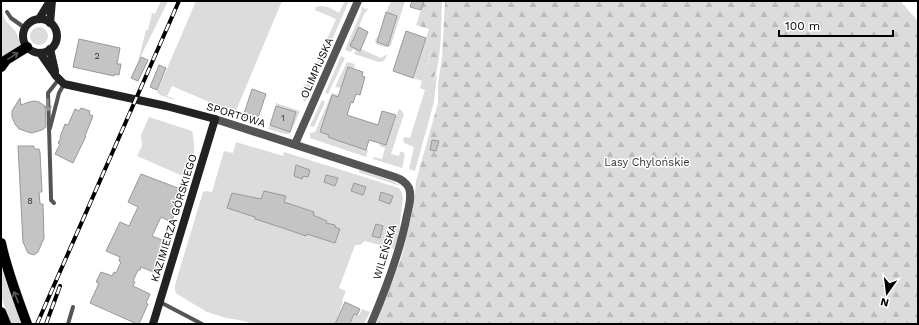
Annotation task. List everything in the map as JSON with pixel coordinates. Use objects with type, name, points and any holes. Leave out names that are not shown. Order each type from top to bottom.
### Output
[{"type":"main road","points":[[1,67],[6,60],[27,47]]},
{"type":"main road","points":[[1,243],[9,275],[27,324]]},
{"type":"main road","points":[[1,312],[6,324]]},
{"type":"street","points":[[39,19],[51,1]]},
{"type":"street","points":[[50,23],[51,1]]},
{"type":"street","name":"OLIMPIJSKA","points":[[295,144],[358,1]]},
{"type":"street","points":[[40,53],[50,49],[56,40],[56,35],[55,30],[50,23],[39,19],[33,21],[25,28],[23,40],[27,47],[40,53],[60,80]]},
{"type":"street","points":[[50,49],[60,80]]},
{"type":"street","name":"SPORTOWA","points":[[60,80],[215,119],[399,178],[407,184]]},
{"type":"street","name":"KAZIMIERZA GÓRSKIEGO","points":[[153,324],[215,119]]},
{"type":"street","name":"WILEŃSKA","points":[[371,324],[395,266],[404,235],[410,200],[410,192],[407,184]]},
{"type":"lane","points":[[8,12],[11,18],[25,28]]},
{"type":"lane","points":[[54,203],[51,200],[48,93],[60,80]]},
{"type":"lane","points":[[49,134],[59,93],[60,80]]},
{"type":"lane","points":[[160,302],[202,324]]},
{"type":"lane","points":[[73,307],[69,323],[74,323]]},
{"type":"green space","points":[[1,1],[3,15],[6,21],[16,32],[21,45],[1,60]]},
{"type":"green space","points":[[161,1],[168,1],[138,62],[152,13],[155,14]]},
{"type":"green space","points":[[196,1],[282,1],[235,113],[172,86],[167,96],[174,100],[160,95],[157,92]]},
{"type":"green space","points":[[345,1],[349,1],[305,102],[302,95],[303,86],[304,84],[307,85],[336,19],[315,10],[316,7],[325,7],[339,13]]},
{"type":"green space","points":[[391,1],[405,1],[391,45],[389,47],[385,47],[376,44],[375,40],[378,36],[377,42],[388,45],[397,16],[386,12]]},
{"type":"green space","points":[[424,1],[442,1],[440,54],[433,80],[427,78],[425,72],[431,51],[426,38],[429,29],[416,25]]},
{"type":"green space","name":"Lasy Chylońskie","points":[[445,1],[900,1],[918,21],[918,324],[376,324],[402,256],[414,203],[416,181],[438,103],[438,83],[442,58]]},
{"type":"green space","points":[[362,6],[365,9],[369,8],[364,14],[351,46],[381,58],[387,54],[383,61],[379,62],[354,54],[356,50],[353,49],[351,52],[345,50],[361,12]]},
{"type":"green space","points":[[35,27],[43,27],[48,32],[46,43],[43,45],[35,45],[30,40],[30,32]]},
{"type":"green space","points":[[426,38],[431,50],[425,72],[433,80],[437,74],[434,102],[415,171],[409,169],[414,147],[403,141],[404,137],[410,138],[425,90],[420,88],[422,81],[413,78]]},
{"type":"green space","points":[[341,56],[345,58],[328,94],[325,93]]},
{"type":"green space","points":[[347,62],[355,64],[354,69],[348,67],[341,88],[335,87]]},
{"type":"green space","points":[[332,93],[339,95],[329,137],[365,150],[366,147],[368,151],[366,157],[310,138],[310,133],[315,132]]},
{"type":"green space","points":[[322,100],[325,102],[314,127],[310,126]]},
{"type":"green space","points":[[276,103],[300,111],[290,134],[268,129],[270,125],[290,131],[296,112],[276,106]]},
{"type":"green space","points":[[399,109],[404,114],[391,154],[399,156],[400,152],[403,152],[405,155],[402,168],[373,159],[374,157],[382,159],[385,148],[379,146],[380,143],[386,145]]},
{"type":"green space","points":[[149,117],[192,131],[194,154],[190,177],[185,177],[137,156],[142,146],[141,135]]},
{"type":"green space","points":[[236,142],[283,156],[284,152],[399,188],[402,193],[403,199],[398,238],[394,249],[365,241],[360,245],[355,245],[339,288],[346,291],[335,324],[254,324],[207,312],[177,294],[175,291],[175,285],[203,192],[212,192],[224,151],[233,153]]},
{"type":"green space","points":[[360,170],[393,181],[400,186],[358,172]]},
{"type":"green space","points":[[1,265],[22,324],[11,324],[1,296]]},
{"type":"green space","points":[[362,309],[370,312],[364,324],[351,324],[355,314],[359,315]]},
{"type":"building","points":[[412,1],[424,1],[421,10],[410,7]]},
{"type":"building","points":[[386,12],[397,16],[388,46],[377,42]]},
{"type":"building","points":[[359,27],[368,32],[360,51],[350,46]]},
{"type":"building","points":[[406,31],[426,38],[413,78],[393,71]]},
{"type":"building","points":[[79,39],[120,48],[117,64],[121,64],[119,75],[115,74],[114,76],[73,67]]},
{"type":"building","points":[[141,57],[148,60],[138,81],[131,78]]},
{"type":"building","points":[[159,65],[166,68],[157,90],[150,87]]},
{"type":"building","points":[[348,67],[363,72],[362,76],[365,77],[360,95],[356,94],[353,103],[351,102],[347,115],[378,125],[382,111],[396,115],[386,145],[369,140],[366,150],[328,137],[329,135],[320,132],[332,95],[338,97]]},
{"type":"building","points":[[252,89],[266,94],[257,121],[243,117]]},
{"type":"building","points":[[20,98],[21,105],[34,101],[45,106],[46,127],[32,133],[19,129],[12,117],[12,111]]},
{"type":"building","points":[[276,106],[296,112],[290,132],[270,125]]},
{"type":"building","points":[[81,108],[90,111],[89,114],[93,116],[86,136],[73,163],[55,154],[60,144],[58,143],[65,124],[68,125],[75,109],[79,111]]},
{"type":"building","points":[[432,140],[439,141],[436,151],[430,150]]},
{"type":"building","points":[[18,146],[34,146],[34,149],[39,149],[40,152],[42,192],[39,192],[40,204],[43,204],[44,238],[38,252],[34,255],[28,253],[23,242]]},
{"type":"building","points":[[296,165],[310,170],[308,177],[303,176],[302,179],[294,176]]},
{"type":"building","points":[[141,174],[183,190],[174,210],[176,211],[171,222],[161,217],[152,236],[167,242],[158,262],[160,263],[156,273],[141,267],[133,281],[135,282],[133,286],[150,294],[146,303],[148,304],[139,324],[137,324],[90,303],[99,283],[96,282],[101,272],[112,276],[114,272],[116,273],[121,262],[119,261],[120,257],[106,251],[120,222],[129,226],[138,207],[128,202]]},
{"type":"building","points":[[326,175],[338,178],[335,186],[324,182]]},
{"type":"building","points":[[354,183],[366,187],[363,195],[351,191]]},
{"type":"building","points":[[264,191],[286,196],[284,202],[314,212],[313,215],[327,221],[326,223],[335,225],[335,227],[340,229],[335,243],[307,234],[306,236],[227,208],[232,193],[261,199]]},
{"type":"building","points":[[381,192],[393,196],[390,204],[379,200]]},
{"type":"building","points":[[376,224],[383,226],[380,238],[372,236]]},
{"type":"building","points":[[345,302],[360,309],[357,315],[354,314],[350,324],[335,324]]},
{"type":"railway","points":[[37,324],[179,1]]},
{"type":"railway","points":[[46,324],[60,286]]}]
